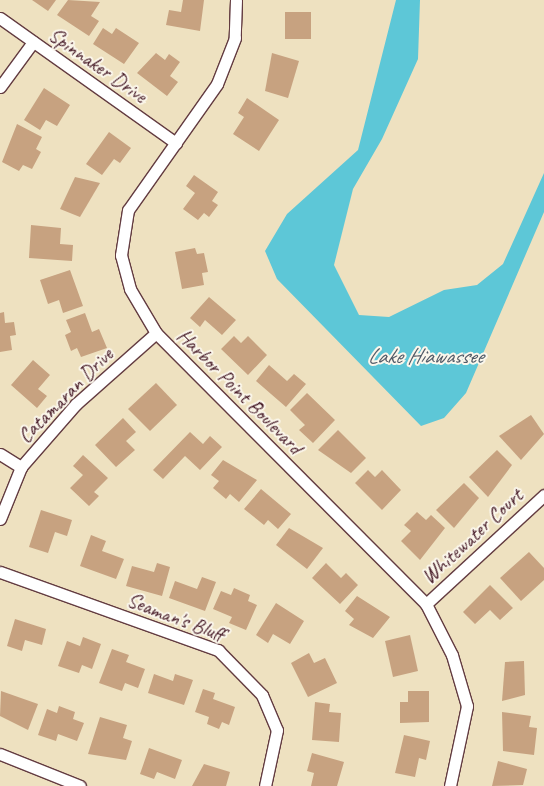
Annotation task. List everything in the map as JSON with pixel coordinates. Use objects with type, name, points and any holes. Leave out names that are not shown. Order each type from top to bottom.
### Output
[{"type":"street","name":"Harbor Point Boulevard","points":[[236,0],[235,38],[217,84],[128,210],[121,255],[130,289],[156,333],[426,604],[452,655],[467,706],[450,786]]},
{"type":"street","name":"Spinnaker Drive","points":[[0,18],[176,143]]},
{"type":"street","points":[[0,87],[33,42]]},
{"type":"street","name":"Catamaran Drive","points":[[0,519],[21,467],[76,404],[156,333]]},
{"type":"street","points":[[0,454],[21,467]]},
{"type":"street","name":"Whitewater Court","points":[[426,604],[544,496]]},
{"type":"street","name":"Seaman's Bluff","points":[[0,572],[218,650],[243,671],[262,695],[277,730],[265,786]]},
{"type":"street","points":[[0,754],[80,786]]},
{"type":"water","name":"Lake Hiawassee","points":[[396,0],[420,0],[418,59],[382,139],[353,189],[334,265],[359,315],[389,317],[444,290],[477,285],[503,264],[544,173],[544,212],[466,393],[444,418],[421,426],[277,279],[265,251],[287,214],[358,150]]},
{"type":"building","points":[[32,0],[56,0],[48,11]]},
{"type":"building","points":[[68,0],[100,2],[91,16],[99,21],[89,36],[57,15]]},
{"type":"building","points":[[183,0],[204,0],[200,31],[166,25],[169,10],[181,12]]},
{"type":"building","points":[[285,12],[311,12],[311,39],[285,39]]},
{"type":"building","points":[[103,28],[112,34],[116,28],[139,43],[124,64],[93,44]]},
{"type":"building","points":[[156,53],[165,60],[169,54],[180,62],[170,76],[178,82],[167,96],[137,73]]},
{"type":"building","points":[[272,53],[299,61],[288,98],[265,91]]},
{"type":"building","points":[[44,88],[70,105],[57,126],[46,120],[40,130],[24,120]]},
{"type":"building","points":[[247,98],[279,120],[259,151],[233,134],[244,117],[238,113]]},
{"type":"building","points":[[17,124],[42,137],[36,149],[41,152],[32,169],[23,165],[19,171],[2,162]]},
{"type":"building","points":[[109,132],[131,148],[120,163],[114,159],[102,175],[86,164]]},
{"type":"building","points":[[194,175],[218,192],[212,201],[218,205],[209,217],[204,213],[198,220],[183,209],[195,193],[186,186]]},
{"type":"building","points":[[75,177],[100,183],[80,217],[60,209]]},
{"type":"building","points":[[31,225],[61,228],[60,244],[73,245],[72,261],[29,258]]},
{"type":"building","points":[[195,248],[197,254],[204,253],[208,272],[202,273],[204,285],[182,289],[175,252]]},
{"type":"building","points":[[70,270],[83,306],[63,313],[59,300],[48,304],[40,280]]},
{"type":"building","points":[[209,297],[236,320],[222,335],[205,320],[200,327],[190,318]]},
{"type":"building","points":[[4,312],[5,323],[14,322],[16,335],[10,336],[12,350],[0,352],[0,313]]},
{"type":"building","points":[[85,313],[92,332],[99,329],[107,348],[81,357],[77,348],[71,351],[65,335],[71,332],[66,320]]},
{"type":"building","points":[[234,336],[241,343],[248,336],[267,355],[248,375],[221,349]]},
{"type":"building","points":[[33,360],[50,375],[38,389],[47,396],[37,408],[11,385]]},
{"type":"building","points":[[269,365],[287,381],[294,374],[306,384],[286,407],[256,381]]},
{"type":"building","points":[[156,383],[177,405],[150,431],[128,409]]},
{"type":"building","points":[[307,393],[335,420],[313,443],[299,430],[305,425],[290,410]]},
{"type":"building","points":[[531,415],[544,434],[521,460],[499,436]]},
{"type":"building","points":[[123,418],[136,432],[126,441],[135,450],[116,467],[95,445]]},
{"type":"building","points":[[338,430],[366,458],[351,473],[318,450]]},
{"type":"building","points":[[190,432],[203,444],[210,436],[222,447],[200,470],[185,456],[163,479],[153,470]]},
{"type":"building","points":[[497,450],[512,465],[488,497],[469,477]]},
{"type":"building","points":[[83,455],[108,478],[94,492],[99,496],[89,506],[70,488],[83,475],[73,466]]},
{"type":"building","points":[[223,460],[257,480],[239,502],[230,494],[226,499],[213,488],[219,481],[211,475]]},
{"type":"building","points":[[368,470],[375,477],[382,470],[401,490],[382,510],[355,483]]},
{"type":"building","points":[[464,483],[479,498],[454,528],[436,510]]},
{"type":"building","points":[[261,489],[291,514],[278,529],[268,520],[264,525],[244,509]]},
{"type":"building","points":[[41,510],[72,520],[67,536],[55,532],[48,553],[29,547]]},
{"type":"building","points":[[417,512],[426,520],[431,515],[445,528],[420,560],[401,541],[411,531],[404,525]]},
{"type":"building","points":[[289,528],[323,548],[307,569],[276,545]]},
{"type":"building","points":[[91,535],[106,541],[102,551],[124,559],[116,579],[80,566]]},
{"type":"building","points":[[529,552],[544,568],[544,580],[521,601],[500,578]]},
{"type":"building","points":[[157,563],[170,567],[162,596],[126,586],[132,566],[154,572]]},
{"type":"building","points":[[326,563],[341,578],[346,573],[358,585],[340,604],[312,578]]},
{"type":"building","points":[[202,577],[216,582],[205,611],[169,598],[175,581],[197,589]]},
{"type":"building","points":[[490,585],[513,608],[500,620],[490,610],[475,624],[463,612]]},
{"type":"building","points":[[234,588],[250,595],[248,601],[257,605],[246,630],[229,623],[232,617],[213,609],[221,591],[231,595]]},
{"type":"building","points":[[357,596],[390,617],[373,638],[349,625],[354,619],[345,611]]},
{"type":"building","points":[[276,603],[304,621],[290,644],[273,634],[268,643],[256,635]]},
{"type":"building","points":[[15,619],[46,629],[42,645],[25,640],[22,651],[7,646]]},
{"type":"building","points":[[410,635],[418,671],[393,677],[385,641]]},
{"type":"building","points":[[83,637],[101,644],[92,669],[82,665],[79,673],[58,666],[67,641],[80,646]]},
{"type":"building","points":[[112,649],[129,655],[126,662],[145,669],[138,688],[125,683],[122,691],[99,683]]},
{"type":"building","points":[[309,653],[314,663],[325,658],[337,683],[308,697],[291,663]]},
{"type":"building","points":[[524,661],[525,695],[502,701],[505,662]]},
{"type":"building","points":[[154,674],[173,681],[175,674],[193,680],[184,705],[148,693]]},
{"type":"building","points":[[203,689],[215,693],[213,699],[235,707],[229,725],[222,722],[219,729],[207,724],[209,717],[195,712]]},
{"type":"building","points":[[1,691],[38,704],[28,730],[0,716]]},
{"type":"building","points":[[408,691],[429,691],[429,722],[400,723],[400,702],[408,702]]},
{"type":"building","points":[[315,702],[330,704],[329,712],[341,713],[339,742],[312,740]]},
{"type":"building","points":[[59,706],[75,712],[73,719],[84,723],[77,741],[58,734],[56,741],[38,735],[47,709],[57,713]]},
{"type":"building","points":[[502,712],[531,716],[529,727],[537,728],[534,755],[503,751]]},
{"type":"building","points":[[100,717],[127,725],[123,738],[132,741],[126,760],[88,754]]},
{"type":"building","points":[[404,735],[430,741],[426,760],[419,758],[415,777],[395,773]]},
{"type":"building","points":[[149,748],[182,760],[175,779],[157,772],[154,779],[140,774]]},
{"type":"building","points":[[312,753],[344,762],[337,786],[311,786],[314,773],[307,771]]},
{"type":"building","points":[[498,761],[527,769],[523,785],[492,786]]},
{"type":"building","points":[[204,764],[230,772],[226,786],[192,786]]}]
